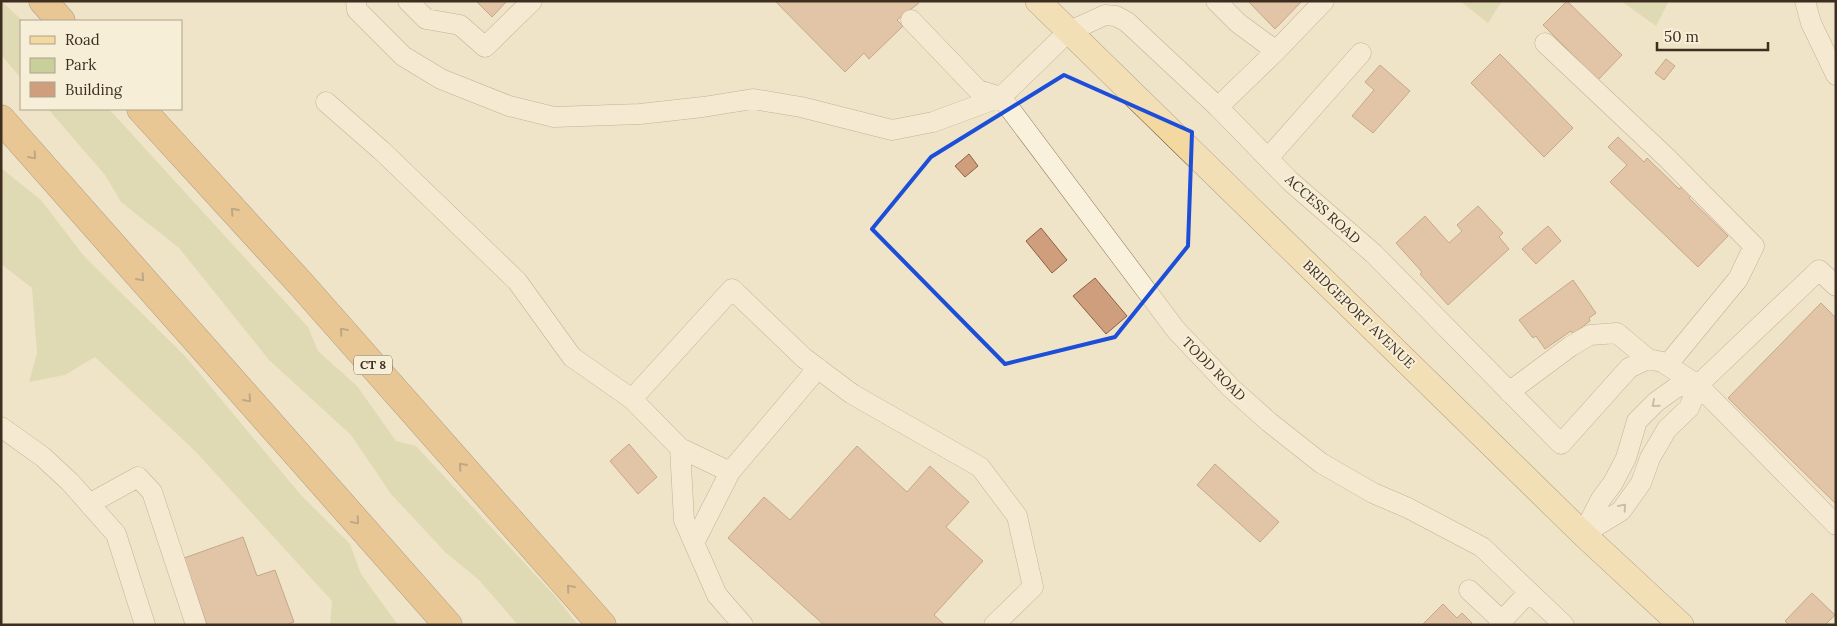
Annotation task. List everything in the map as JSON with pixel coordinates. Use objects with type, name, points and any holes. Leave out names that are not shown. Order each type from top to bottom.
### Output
[{"type":"highway","points":[[42,1],[60,20]]},
{"type":"highway","name":"CT 8","points":[[142,110],[300,283],[602,625]]},
{"type":"highway","points":[[1,119],[448,625]]},
{"type":"main road","name":"BRIDGEPORT AVENUE","points":[[1038,1],[1583,534],[1682,625]]},
{"type":"street","points":[[356,1],[357,10],[403,56],[441,79],[509,106],[554,117],[640,114],[753,99],[801,107],[892,130],[933,122],[1001,97],[1068,32]]},
{"type":"street","points":[[408,1],[426,19],[460,26],[485,47],[532,1]]},
{"type":"street","points":[[1216,1],[1238,23],[1276,51]]},
{"type":"street","points":[[1218,107],[1324,1]]},
{"type":"street","points":[[1805,1],[1811,23],[1836,75]]},
{"type":"street","name":"ACCESS ROAD","points":[[1068,32],[1105,15],[1116,16],[1127,22],[1218,107],[1290,180],[1374,254],[1561,444],[1629,368],[1648,359]]},
{"type":"street","points":[[911,20],[978,90],[1001,97]]},
{"type":"street","points":[[1545,43],[1667,158],[1754,246],[1738,279],[1668,364]]},
{"type":"street","points":[[1268,158],[1361,53]]},
{"type":"street","name":"TODD ROAD","points":[[1001,97],[1176,330],[1231,388],[1269,422],[1321,463],[1373,493],[1408,508],[1482,547],[1564,625]]},
{"type":"street","points":[[326,102],[382,151],[517,281],[572,357],[632,399],[680,448],[730,472]]},
{"type":"street","points":[[1583,534],[1621,511],[1641,483],[1650,458],[1667,429],[1688,408],[1698,385],[1819,270],[1836,286]]},
{"type":"street","points":[[632,399],[732,289],[804,358],[852,394],[980,468],[1017,516],[1033,588],[994,625]]},
{"type":"street","points":[[1509,392],[1571,346],[1590,335],[1617,333],[1648,359],[1668,364],[1698,385],[1836,525]]},
{"type":"street","points":[[694,543],[730,472],[818,368]]},
{"type":"street","points":[[1583,534],[1601,499],[1613,483],[1626,458],[1637,421],[1656,402],[1674,389],[1684,384],[1698,385]]},
{"type":"street","points":[[1,427],[43,457],[70,482],[116,534],[144,625]]},
{"type":"street","points":[[680,448],[684,520],[717,595],[743,625]]},
{"type":"street","points":[[88,504],[138,477],[152,492],[196,625]]},
{"type":"street","points":[[1469,590],[1500,623],[1530,592]]},
{"type":"highlighted area","points":[[1064,75],[1192,132],[1188,246],[1115,337],[1005,364],[872,229],[931,157]]},
{"type":"green space","points":[[1,1],[22,20],[20,20],[20,77],[1,55]]},
{"type":"green space","points":[[1460,1],[1502,1],[1488,23]]},
{"type":"green space","points":[[1621,1],[1669,1],[1656,26]]},
{"type":"green space","points":[[49,110],[110,110],[308,327],[318,351],[357,386],[396,441],[416,446],[555,596],[578,625],[518,625],[479,580],[446,553],[391,494],[351,435],[269,360],[179,248],[121,202],[105,175]]},
{"type":"green space","points":[[1,168],[41,200],[84,256],[185,356],[300,494],[350,544],[361,574],[398,625],[330,625],[332,601],[196,452],[95,357],[65,375],[29,382],[37,353],[32,288],[1,264]]},
{"type":"building","points":[[476,1],[507,1],[492,17]]},
{"type":"building","points":[[775,1],[917,1],[919,3],[897,20],[903,26],[869,59],[864,53],[845,72]]},
{"type":"building","points":[[1248,1],[1302,1],[1275,29]]},
{"type":"building","points":[[1567,1],[1622,55],[1598,80],[1543,25]]},
{"type":"building","points":[[1500,54],[1573,128],[1544,157],[1471,83]]},
{"type":"building","points":[[1666,59],[1675,66],[1664,80],[1655,73]]},
{"type":"building","points":[[1380,65],[1410,91],[1373,133],[1352,116],[1374,90],[1365,82]]},
{"type":"building","points":[[1618,137],[1644,162],[1647,158],[1679,189],[1684,185],[1693,194],[1689,198],[1728,236],[1698,267],[1610,182],[1627,165],[1608,147]]},
{"type":"building","points":[[969,154],[978,166],[965,177],[955,166]]},
{"type":"building","points":[[1478,206],[1503,233],[1499,237],[1509,249],[1448,305],[1420,274],[1422,272],[1396,243],[1425,216],[1449,243],[1462,231],[1457,225]]},
{"type":"building","points":[[1548,226],[1561,241],[1536,264],[1522,249]]},
{"type":"building","points":[[1041,228],[1067,260],[1052,273],[1026,241]]},
{"type":"building","points":[[1095,278],[1127,316],[1106,334],[1073,296]]},
{"type":"building","points":[[1573,280],[1596,313],[1589,318],[1590,321],[1573,334],[1571,331],[1545,349],[1536,336],[1533,338],[1519,320]]},
{"type":"building","points":[[1821,303],[1836,318],[1836,504],[1728,398]]},
{"type":"building","points":[[629,444],[657,477],[638,494],[610,461]]},
{"type":"building","points":[[857,446],[907,492],[930,466],[969,502],[946,527],[983,561],[934,615],[945,625],[824,625],[728,538],[764,497],[790,520]]},
{"type":"building","points":[[1215,464],[1279,522],[1260,542],[1197,485]]},
{"type":"building","points":[[243,537],[257,576],[275,570],[294,622],[285,625],[207,625],[184,558]]},
{"type":"building","points":[[1812,593],[1835,615],[1825,625],[1789,625],[1785,621]]},
{"type":"building","points":[[1443,604],[1457,618],[1462,613],[1472,623],[1471,625],[1422,625]]}]
